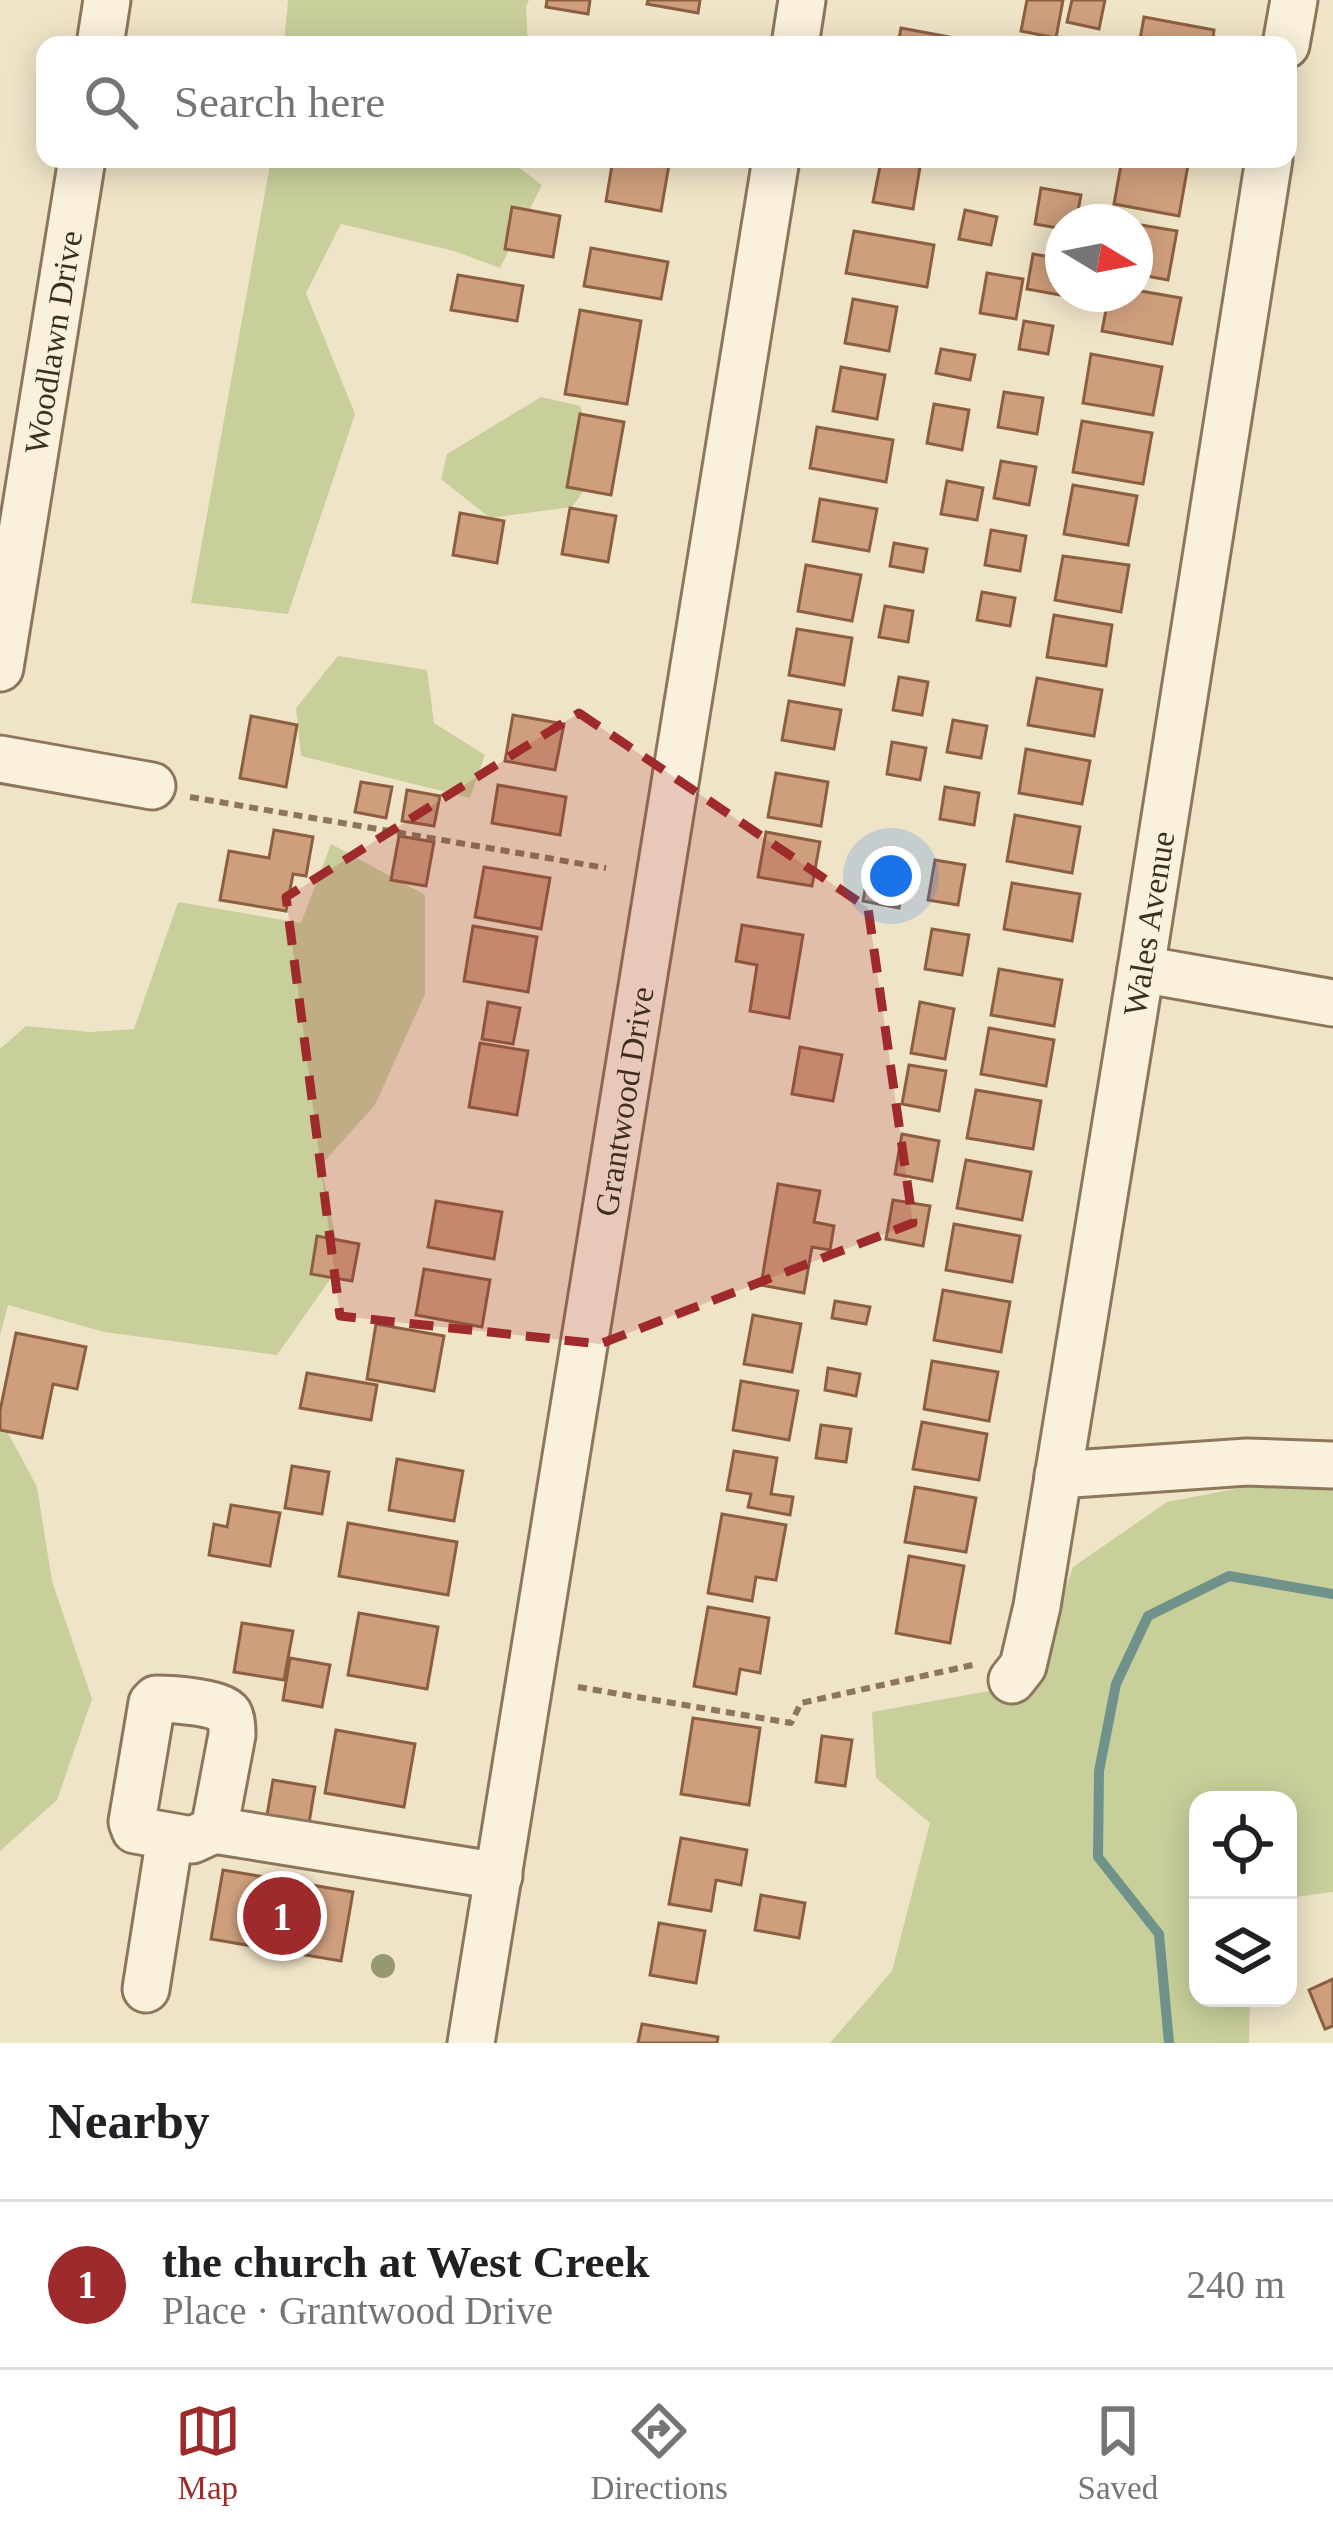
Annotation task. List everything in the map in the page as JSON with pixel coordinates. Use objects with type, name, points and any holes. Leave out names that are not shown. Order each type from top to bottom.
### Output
[{"type":"street","points":[[101,36],[107,0]]},
{"type":"street","points":[[796,36],[802,0]]},
{"type":"street","points":[[1288,36],[1294,0]]},
{"type":"street","name":"Woodlawn Drive","points":[[0,668],[81,168]]},
{"type":"street","name":"Grantwood Drive","points":[[471,2043],[775,168]]},
{"type":"street","name":"Wales Avenue","points":[[1002,1670],[1023,1666],[1032,1634],[1268,168]]},
{"type":"street","points":[[0,759],[162,790]]},
{"type":"street","points":[[1141,969],[1333,1003]]},
{"type":"street","points":[[1058,1475],[1247,1462],[1333,1465]]},
{"type":"street","points":[[146,1989],[192,1833],[499,1876]]},
{"type":"path","points":[[162,790],[606,868]]},
{"type":"path","points":[[578,1688],[791,1723],[801,1703],[1002,1670]]},
{"type":"highlighted area","points":[[579,713],[868,908],[913,1223],[600,1344],[340,1316],[286,897]]},
{"type":"green space","points":[[288,0],[529,0],[528,36],[285,36]]},
{"type":"green space","points":[[269,168],[520,168],[542,185],[500,268],[454,251],[341,224],[306,293],[355,414],[288,614],[191,603]]},
{"type":"green space","points":[[541,397],[580,406],[601,467],[572,507],[490,518],[441,479],[447,454]]},
{"type":"green space","points":[[338,656],[427,670],[434,723],[485,755],[470,798],[301,756],[296,708]]},
{"type":"green space","points":[[331,844],[425,895],[425,994],[375,1105],[321,1165],[341,1264],[277,1355],[104,1332],[8,1305],[0,1336],[0,1049],[26,1026],[90,1032],[134,1029],[178,902],[301,923]]},
{"type":"green space","points":[[0,1418],[37,1487],[52,1581],[92,1699],[57,1800],[0,1851]]},
{"type":"green space","points":[[1261,1484],[1333,1488],[1333,1892],[1297,1897],[1297,1791],[1189,1791],[1189,2007],[1250,2007],[1249,2043],[830,2043],[892,1971],[930,1823],[876,1778],[872,1712],[1034,1683],[1073,1567],[1167,1502]]},
{"type":"building","points":[[547,0],[590,0],[588,14],[546,7]]},
{"type":"building","points":[[648,0],[700,0],[698,13],[647,4]]},
{"type":"building","points":[[1027,0],[1063,0],[1056,36],[1021,31]]},
{"type":"building","points":[[1072,0],[1105,0],[1099,29],[1067,22]]},
{"type":"building","points":[[1144,17],[1214,30],[1213,36],[1141,36]]},
{"type":"building","points":[[901,28],[944,36],[900,36]]},
{"type":"building","points":[[612,168],[668,168],[661,211],[606,201]]},
{"type":"building","points":[[880,168],[920,168],[913,209],[873,202]]},
{"type":"building","points":[[1120,168],[1187,168],[1179,216],[1153,211],[1153,204],[1114,204]]},
{"type":"building","points":[[1041,188],[1081,195],[1079,204],[1045,204],[1045,226],[1035,224]]},
{"type":"building","points":[[512,207],[560,216],[553,257],[505,249]]},
{"type":"building","points":[[965,210],[997,217],[991,245],[959,239]]},
{"type":"building","points":[[1153,227],[1177,231],[1168,280],[1153,277]]},
{"type":"building","points":[[854,231],[934,245],[927,287],[846,273]]},
{"type":"building","points":[[591,248],[668,262],[661,299],[584,286]]},
{"type":"building","points":[[1033,254],[1045,256],[1045,292],[1027,289]]},
{"type":"building","points":[[987,273],[1023,279],[1016,319],[980,313]]},
{"type":"building","points":[[458,275],[523,286],[517,321],[451,310]]},
{"type":"building","points":[[1153,293],[1181,298],[1172,344],[1102,331],[1106,312],[1153,312]]},
{"type":"building","points":[[853,299],[897,307],[889,351],[845,343]]},
{"type":"building","points":[[580,310],[641,321],[627,404],[565,394]]},
{"type":"building","points":[[1024,321],[1053,326],[1048,354],[1019,349]]},
{"type":"building","points":[[941,349],[975,355],[970,380],[936,373]]},
{"type":"building","points":[[1091,354],[1162,367],[1153,415],[1083,403]]},
{"type":"building","points":[[841,367],[885,375],[877,419],[833,411]]},
{"type":"building","points":[[1004,392],[1043,398],[1037,434],[998,427]]},
{"type":"building","points":[[934,404],[969,410],[962,450],[927,443]]},
{"type":"building","points":[[580,414],[624,422],[611,495],[567,487]]},
{"type":"building","points":[[1082,421],[1152,433],[1143,484],[1073,472]]},
{"type":"building","points":[[817,427],[893,440],[886,482],[810,468]]},
{"type":"building","points":[[1001,461],[1036,467],[1029,505],[994,498]]},
{"type":"building","points":[[947,481],[983,488],[977,520],[941,514]]},
{"type":"building","points":[[1073,485],[1137,496],[1128,545],[1064,534]]},
{"type":"building","points":[[820,499],[877,509],[869,551],[813,541]]},
{"type":"building","points":[[570,508],[616,516],[608,562],[562,554]]},
{"type":"building","points":[[460,513],[504,521],[497,563],[453,555]]},
{"type":"building","points":[[991,530],[1026,536],[1020,571],[985,565]]},
{"type":"building","points":[[894,543],[927,549],[923,572],[890,566]]},
{"type":"building","points":[[1063,556],[1129,565],[1121,612],[1055,600]]},
{"type":"building","points":[[806,565],[861,575],[852,621],[798,611]]},
{"type":"building","points":[[982,592],[1015,598],[1010,626],[977,620]]},
{"type":"building","points":[[885,606],[913,611],[908,642],[879,637]]},
{"type":"building","points":[[1054,615],[1112,625],[1106,666],[1047,657]]},
{"type":"building","points":[[797,629],[852,638],[844,685],[789,675]]},
{"type":"building","points":[[899,677],[928,682],[922,715],[893,710]]},
{"type":"building","points":[[1037,678],[1102,690],[1094,736],[1028,725]]},
{"type":"building","points":[[789,701],[841,710],[834,749],[782,740]]},
{"type":"building","points":[[513,715],[564,724],[555,770],[505,761]]},
{"type":"building","points":[[251,716],[297,725],[286,787],[240,778]]},
{"type":"building","points":[[953,720],[987,726],[981,758],[947,752]]},
{"type":"building","points":[[892,742],[926,748],[920,780],[887,774]]},
{"type":"building","points":[[1026,749],[1090,761],[1082,804],[1019,793]]},
{"type":"building","points":[[776,773],[828,782],[821,826],[768,817]]},
{"type":"building","points":[[361,782],[392,787],[386,818],[355,812]]},
{"type":"building","points":[[498,785],[566,797],[560,835],[492,823]]},
{"type":"building","points":[[945,787],[979,793],[974,825],[940,819]]},
{"type":"building","points":[[407,790],[440,796],[434,826],[402,821]]},
{"type":"building","points":[[1015,815],[1080,827],[1072,873],[1007,861]]},
{"type":"building","points":[[274,830],[313,837],[306,876],[293,874],[286,911],[220,900],[229,851],[269,858]]},
{"type":"building","points":[[766,832],[820,842],[812,886],[758,877]]},
{"type":"building","points":[[399,836],[434,842],[426,886],[391,880]]},
{"type":"building","points":[[935,860],[965,865],[958,905],[928,900]]},
{"type":"building","points":[[484,867],[550,878],[541,929],[475,917]]},
{"type":"building","points":[[868,874],[904,882],[899,908],[863,901]]},
{"type":"building","points":[[1012,883],[1080,894],[1072,941],[1004,929]]},
{"type":"building","points":[[742,925],[803,935],[789,1018],[750,1011],[757,965],[736,961]]},
{"type":"building","points":[[473,926],[537,937],[528,992],[464,981]]},
{"type":"building","points":[[932,929],[969,935],[962,975],[925,969]]},
{"type":"building","points":[[999,969],[1062,980],[1054,1026],[991,1015]]},
{"type":"building","points":[[488,1002],[520,1008],[513,1044],[482,1039]]},
{"type":"building","points":[[920,1002],[954,1009],[945,1059],[911,1053]]},
{"type":"building","points":[[989,1028],[1054,1040],[1046,1086],[981,1074]]},
{"type":"building","points":[[480,1043],[528,1051],[517,1115],[469,1107]]},
{"type":"building","points":[[800,1047],[842,1055],[833,1101],[792,1094]]},
{"type":"building","points":[[909,1065],[946,1071],[939,1111],[902,1104]]},
{"type":"building","points":[[976,1090],[1041,1101],[1033,1149],[967,1138]]},
{"type":"building","points":[[902,1134],[939,1141],[932,1181],[895,1174]]},
{"type":"building","points":[[966,1160],[1031,1172],[1022,1220],[957,1208]]},
{"type":"building","points":[[778,1184],[820,1191],[814,1222],[834,1226],[830,1250],[812,1247],[804,1293],[761,1285]]},
{"type":"building","points":[[893,1200],[930,1206],[923,1246],[886,1239]]},
{"type":"building","points":[[436,1201],[502,1212],[494,1259],[428,1247]]},
{"type":"building","points":[[954,1224],[1020,1236],[1012,1282],[946,1270]]},
{"type":"building","points":[[317,1236],[359,1244],[352,1281],[311,1274]]},
{"type":"building","points":[[424,1269],[490,1280],[482,1327],[416,1315]]},
{"type":"building","points":[[943,1290],[1010,1302],[1001,1352],[934,1340]]},
{"type":"building","points":[[835,1301],[870,1307],[866,1324],[832,1318]]},
{"type":"building","points":[[753,1315],[801,1324],[792,1372],[744,1364]]},
{"type":"building","points":[[376,1324],[444,1336],[434,1391],[367,1379]]},
{"type":"building","points":[[16,1333],[86,1347],[77,1389],[53,1384],[42,1438],[0,1430]]},
{"type":"building","points":[[932,1361],[998,1372],[989,1421],[924,1409]]},
{"type":"building","points":[[828,1368],[860,1374],[856,1396],[825,1390]]},
{"type":"building","points":[[307,1373],[377,1385],[371,1420],[300,1408]]},
{"type":"building","points":[[741,1381],[798,1391],[789,1440],[733,1430]]},
{"type":"building","points":[[922,1422],[987,1434],[979,1480],[913,1469]]},
{"type":"building","points":[[821,1425],[851,1429],[846,1462],[816,1458]]},
{"type":"building","points":[[734,1451],[777,1458],[771,1494],[793,1497],[790,1515],[748,1507],[751,1494],[727,1490]]},
{"type":"building","points":[[397,1459],[463,1471],[454,1521],[389,1510]]},
{"type":"building","points":[[292,1466],[329,1472],[322,1514],[285,1508]]},
{"type":"building","points":[[915,1487],[976,1498],[966,1552],[905,1542]]},
{"type":"building","points":[[231,1505],[280,1513],[270,1566],[209,1555],[214,1524],[227,1527]]},
{"type":"building","points":[[722,1514],[786,1525],[776,1580],[756,1577],[752,1601],[708,1593]]},
{"type":"building","points":[[348,1523],[457,1542],[448,1595],[339,1576]]},
{"type":"building","points":[[909,1556],[964,1566],[950,1643],[896,1633]]},
{"type":"building","points":[[708,1607],[769,1618],[760,1673],[740,1669],[736,1694],[694,1686]]},
{"type":"building","points":[[359,1613],[438,1627],[427,1689],[348,1675]]},
{"type":"building","points":[[242,1623],[293,1631],[284,1680],[234,1672]]},
{"type":"building","points":[[290,1658],[330,1665],[322,1707],[283,1700]]},
{"type":"building","points":[[693,1718],[760,1728],[749,1805],[681,1794]]},
{"type":"building","points":[[336,1730],[415,1744],[404,1807],[325,1793]]},
{"type":"building","points":[[822,1736],[852,1740],[845,1786],[816,1782]]},
{"type":"building","points":[[273,1780],[315,1787],[308,1829],[266,1821]]},
{"type":"building","points":[[681,1838],[747,1850],[741,1885],[716,1880],[711,1911],[669,1904]]},
{"type":"building","points":[[223,1870],[353,1892],[341,1961],[211,1939]]},
{"type":"building","points":[[761,1895],[805,1903],[799,1938],[755,1930]]},
{"type":"building","points":[[659,1923],[705,1931],[696,1983],[650,1975]]},
{"type":"building","points":[[1333,1979],[1333,2026],[1325,2029],[1309,1990]]},
{"type":"building","points":[[642,2024],[718,2037],[717,2043],[638,2043]]},
{"type":"waterway","points":[[1169,2043],[1159,1934],[1098,1857],[1099,1771],[1116,1684],[1148,1616],[1229,1576],[1333,1594]]},
{"type":"place","name":"the church at West Creek","points":[[282,1916]]}]
